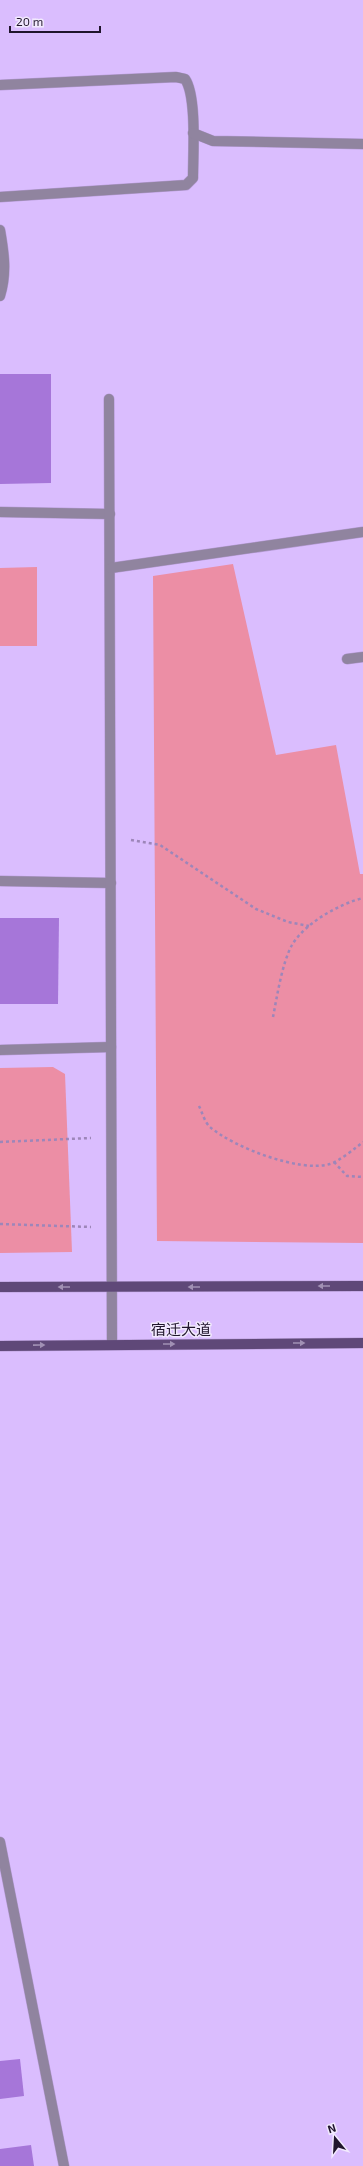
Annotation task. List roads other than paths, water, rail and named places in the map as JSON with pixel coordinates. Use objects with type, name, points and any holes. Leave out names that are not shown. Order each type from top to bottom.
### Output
[{"type":"main road","points":[[0,1287],[363,1286]]},
{"type":"main road","name":"宿迁大道","points":[[0,1346],[363,1343]]},
{"type":"street","points":[[0,85],[181,78],[185,79],[190,86],[193,133],[193,178],[186,185],[0,197]]},
{"type":"street","points":[[193,133],[212,141],[363,144]]},
{"type":"street","points":[[0,230],[5,262],[4,281],[0,296]]},
{"type":"street","points":[[109,399],[112,1344]]},
{"type":"street","points":[[0,512],[110,514]]},
{"type":"street","points":[[110,568],[363,532]]},
{"type":"street","points":[[347,659],[363,657]]},
{"type":"street","points":[[0,881],[111,882]]},
{"type":"street","points":[[0,1050],[111,1047]]},
{"type":"street","points":[[0,1842],[64,2166]]}]
